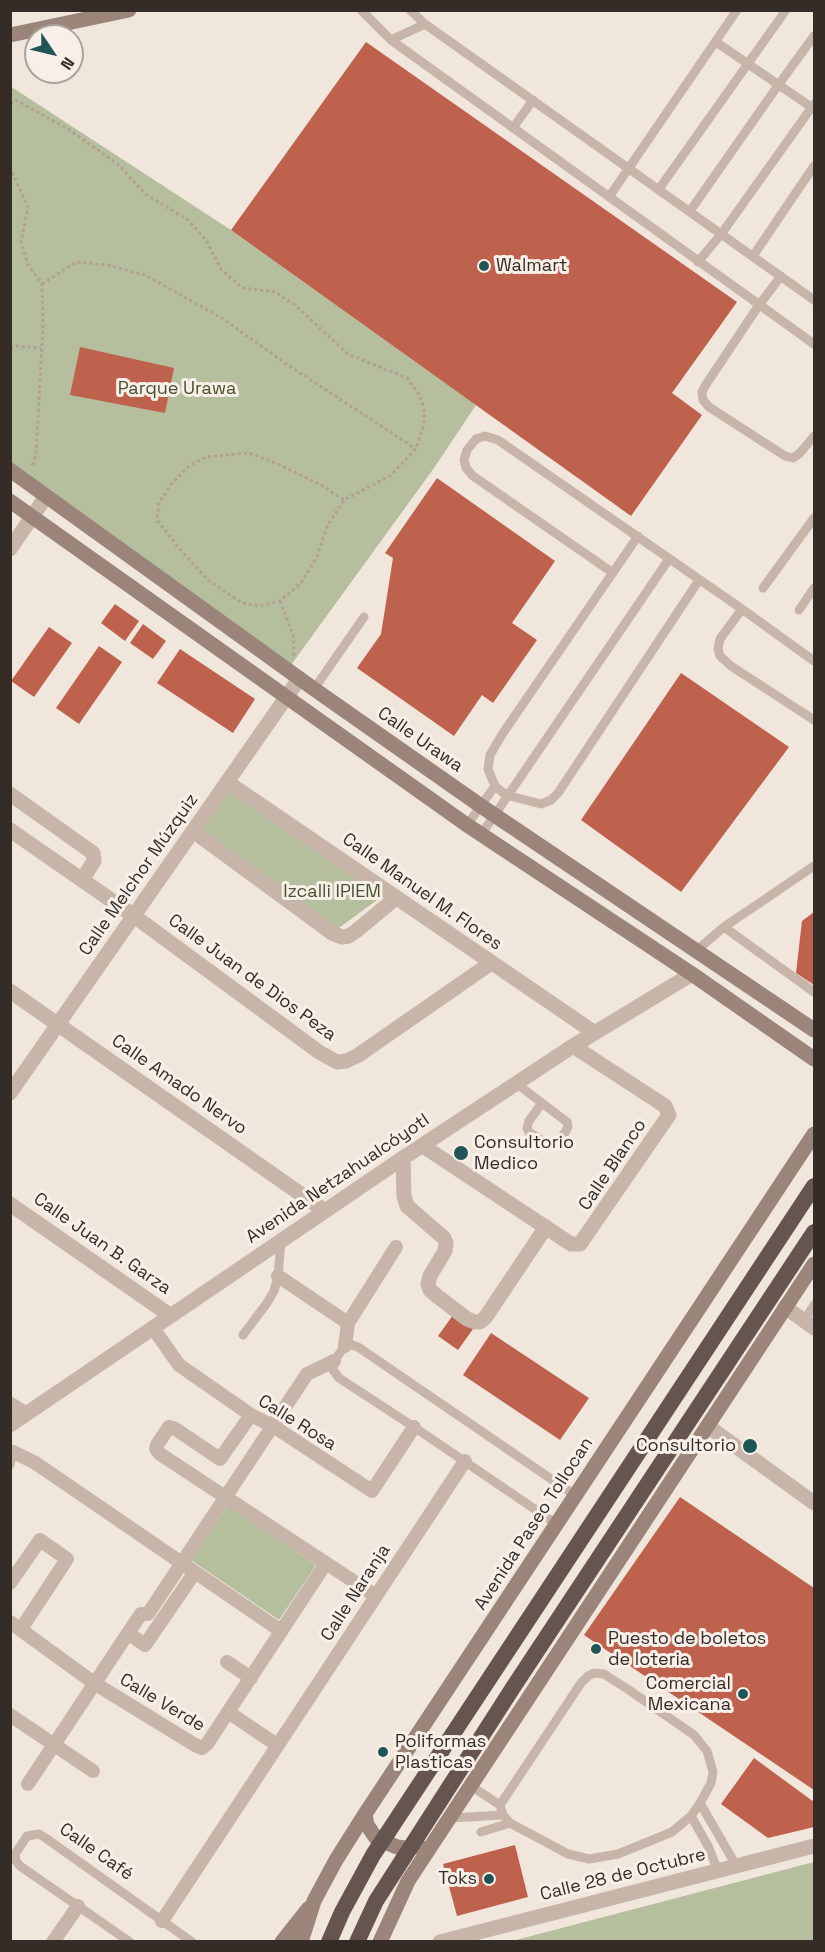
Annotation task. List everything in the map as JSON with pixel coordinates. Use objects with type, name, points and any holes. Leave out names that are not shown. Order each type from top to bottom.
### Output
[{"type":"highway","points":[[329,1941],[346,1903],[373,1855],[814,1186]]},
{"type":"highway","points":[[357,1941],[376,1901],[445,1793],[814,1232]]},
{"type":"main road","points":[[13,32],[129,10]]},
{"type":"main road","name":"Calle Urawa","points":[[10,470],[487,811],[814,1030]]},
{"type":"main road","points":[[10,501],[481,835],[692,974],[814,1059]]},
{"type":"main road","name":"Avenida Paseo Tollocan","points":[[301,1941],[314,1901],[365,1814],[558,1525],[814,1134]]},
{"type":"main road","points":[[800,1155],[810,1145],[814,1145]]},
{"type":"main road","points":[[380,1941],[408,1881],[709,1427],[814,1264]]},
{"type":"main road","points":[[365,1814],[367,1825],[373,1835],[389,1844],[405,1848],[416,1847],[435,1839]]},
{"type":"main road","points":[[282,1941],[314,1901]]},
{"type":"street","points":[[10,549],[47,495]]},
{"type":"street","name":"Calle Melchor Múzquiz","points":[[10,1093],[285,697],[294,675]]},
{"type":"street","name":"Calle Manuel M. Flores","points":[[227,782],[595,1033]]},
{"type":"street","points":[[10,794],[93,853],[94,861],[82,880]]},
{"type":"street","name":"Calle Juan de Dios Peza","points":[[10,830],[134,916],[319,1052],[337,1062],[357,1056],[491,963]]},
{"type":"street","points":[[193,831],[332,933],[342,937],[349,936],[356,931],[396,898]]},
{"type":"street","name":"Avenida Netzahualcóyotl","points":[[10,1425],[403,1158],[573,1046],[692,974]]},
{"type":"street","name":"Calle Amado Nervo","points":[[10,991],[325,1211]]},
{"type":"street","name":"Calle Blanco","points":[[546,1227],[571,1244],[580,1245],[661,1129],[669,1114],[665,1106],[573,1046]]},
{"type":"street","points":[[403,1158],[404,1196],[407,1206],[439,1233],[446,1243],[445,1251],[430,1276],[428,1284],[430,1290],[467,1319],[480,1322],[485,1318],[546,1227],[423,1146]]},
{"type":"street","name":"Calle Juan B. Garza","points":[[10,1204],[171,1316]]},
{"type":"street","points":[[345,1346],[348,1323],[396,1246]]},
{"type":"street","points":[[278,1276],[348,1323]]},
{"type":"street","points":[[785,1307],[809,1325]]},
{"type":"street","name":"Calle Rosa","points":[[153,1328],[179,1365],[251,1415],[273,1426],[372,1491],[414,1427]]},
{"type":"street","points":[[28,1784],[141,1614],[148,1614],[307,1374],[334,1361]]},
{"type":"street","points":[[10,1404],[26,1414]]},
{"type":"street","points":[[251,1415],[220,1459],[170,1427],[156,1449],[376,1596]]},
{"type":"street","points":[[709,1427],[814,1503]]},
{"type":"street","points":[[11,1455],[34,1462],[281,1631]]},
{"type":"street","name":"Calle Naranja","points":[[162,1921],[465,1461]]},
{"type":"street","points":[[10,1583],[40,1540],[67,1559],[16,1625]]},
{"type":"street","name":"Calle Verde","points":[[16,1625],[94,1683],[202,1748],[207,1744],[326,1563]]},
{"type":"street","points":[[128,1633],[146,1645],[195,1572]]},
{"type":"street","points":[[227,1662],[251,1678]]},
{"type":"street","points":[[228,1712],[277,1745]]},
{"type":"street","points":[[10,1716],[93,1771]]},
{"type":"street","name":"Calle 28 de Octubre","points":[[441,1941],[814,1846]]},
{"type":"street","points":[[53,1941],[78,1906]]},
{"type":"lane","points":[[361,10],[391,40],[814,344]]},
{"type":"lane","points":[[410,10],[425,24],[814,300]]},
{"type":"lane","points":[[609,197],[737,10]]},
{"type":"lane","points":[[659,189],[781,12]]},
{"type":"lane","points":[[391,40],[425,24]]},
{"type":"lane","points":[[690,211],[814,36]]},
{"type":"lane","points":[[698,262],[722,233],[814,107],[716,42]]},
{"type":"lane","points":[[513,128],[533,100]]},
{"type":"lane","points":[[753,256],[814,165]]},
{"type":"lane","points":[[781,276],[705,386],[702,392],[703,400],[709,407],[785,456],[793,458],[814,436]]},
{"type":"lane","points":[[613,573],[473,476],[466,468],[464,460],[467,450],[476,439],[485,436],[498,440],[814,661]]},
{"type":"lane","points":[[763,588],[814,518]]},
{"type":"lane","points":[[638,536],[490,755],[488,769],[495,786],[506,795],[541,804],[551,800],[558,793],[699,580]]},
{"type":"lane","points":[[467,825],[506,795],[669,559]]},
{"type":"lane","points":[[798,610],[814,588]]},
{"type":"lane","points":[[742,609],[720,639],[718,649],[720,656],[731,666],[814,720]]},
{"type":"lane","points":[[314,689],[364,617]]},
{"type":"lane","points":[[481,835],[495,786]]},
{"type":"lane","points":[[697,950],[724,927],[814,866]]},
{"type":"lane","points":[[724,927],[814,993]]},
{"type":"lane","points":[[517,1084],[564,1118],[568,1126],[555,1146],[547,1144],[529,1132],[527,1128],[529,1121],[542,1103]]},
{"type":"lane","points":[[243,1335],[274,1291],[278,1276],[280,1241]]},
{"type":"lane","points":[[809,1325],[814,1305]]},
{"type":"lane","points":[[558,1525],[339,1378],[333,1370],[334,1361],[345,1346],[350,1344],[358,1347],[576,1496]]},
{"type":"lane","points":[[450,1818],[502,1810],[581,1683],[594,1673],[604,1674],[693,1735],[707,1751],[713,1772],[711,1783],[700,1803],[691,1816],[672,1832],[618,1854],[589,1859],[568,1854],[510,1822],[502,1810],[471,1786]]},
{"type":"lane","points":[[700,1803],[737,1867]]},
{"type":"lane","points":[[691,1816],[708,1846],[718,1871]]},
{"type":"lane","points":[[481,1832],[510,1822]]},
{"type":"lane","name":"Calle Café","points":[[130,1941],[20,1866],[15,1854],[27,1836],[39,1834],[192,1941]]},
{"type":"path","points":[[10,103],[16,100],[68,129],[119,165],[146,194],[187,219],[206,240],[221,269],[242,288],[275,292],[295,305],[348,354],[407,378],[419,394],[424,409],[424,424],[416,448],[390,476],[344,500],[327,526],[317,556],[301,583],[280,601],[259,606],[242,603],[209,581],[178,548],[157,520],[159,503],[172,483],[190,465],[206,458],[249,453],[321,485],[344,500]]},
{"type":"path","points":[[10,167],[28,208],[21,242],[28,265],[42,284],[42,348],[36,455],[28,482]]},
{"type":"path","points":[[42,284],[76,262],[107,265],[145,275],[222,318],[282,361],[416,448]]},
{"type":"path","points":[[10,348],[17,346],[42,348]]},
{"type":"path","points":[[280,601],[293,635],[294,675]]},
{"type":"green space","name":"Parque Urawa","points":[[10,86],[231,230],[476,405],[434,468],[291,665],[11,468]]},
{"type":"green space","name":"Izcalli IPIEM","points":[[227,782],[388,892],[332,933],[193,831]]},
{"type":"green space","points":[[228,1506],[316,1565],[279,1620],[191,1560]]},
{"type":"green space","points":[[814,1862],[814,1941],[512,1941]]},
{"type":"building","name":"Walmart","points":[[366,42],[737,302],[672,393],[702,415],[631,516],[231,230]]},
{"type":"building","points":[[80,347],[174,368],[165,413],[70,395]]},
{"type":"building","points":[[437,478],[555,561],[512,623],[537,640],[493,703],[482,695],[454,736],[357,668],[381,634],[393,558],[385,553]]},
{"type":"building","points":[[115,604],[139,621],[125,641],[101,623]]},
{"type":"building","points":[[143,624],[166,641],[153,659],[130,643]]},
{"type":"building","points":[[49,627],[72,643],[34,697],[11,681]]},
{"type":"building","points":[[99,646],[122,662],[79,724],[56,708]]},
{"type":"building","points":[[180,649],[255,699],[233,733],[157,683]]},
{"type":"building","points":[[681,673],[789,747],[681,892],[581,820]]},
{"type":"building","points":[[814,912],[814,985],[796,973],[802,921]]},
{"type":"building","points":[[453,1315],[473,1329],[458,1350],[438,1336]]},
{"type":"building","points":[[491,1333],[589,1398],[560,1440],[463,1375]]},
{"type":"building","name":"Comercial Mexicana","points":[[680,1497],[814,1588],[814,1790],[584,1635]]},
{"type":"building","points":[[754,1758],[814,1802],[814,1827],[768,1838],[721,1804]]},
{"type":"building","points":[[515,1845],[528,1897],[457,1916],[443,1864]]},
{"type":"place","name":"Walmart","points":[[484,266]]},
{"type":"place","name":"Consultorio Medico","points":[[461,1153]]},
{"type":"place","name":"Consultorio","points":[[750,1446]]},
{"type":"place","name":"Puesto de boletos de loteria","points":[[596,1649]]},
{"type":"place","name":"Comercial Mexicana","points":[[743,1694]]},
{"type":"place","name":"Poliformas Plasticas","points":[[383,1752]]},
{"type":"place","name":"Toks","points":[[489,1879]]}]
